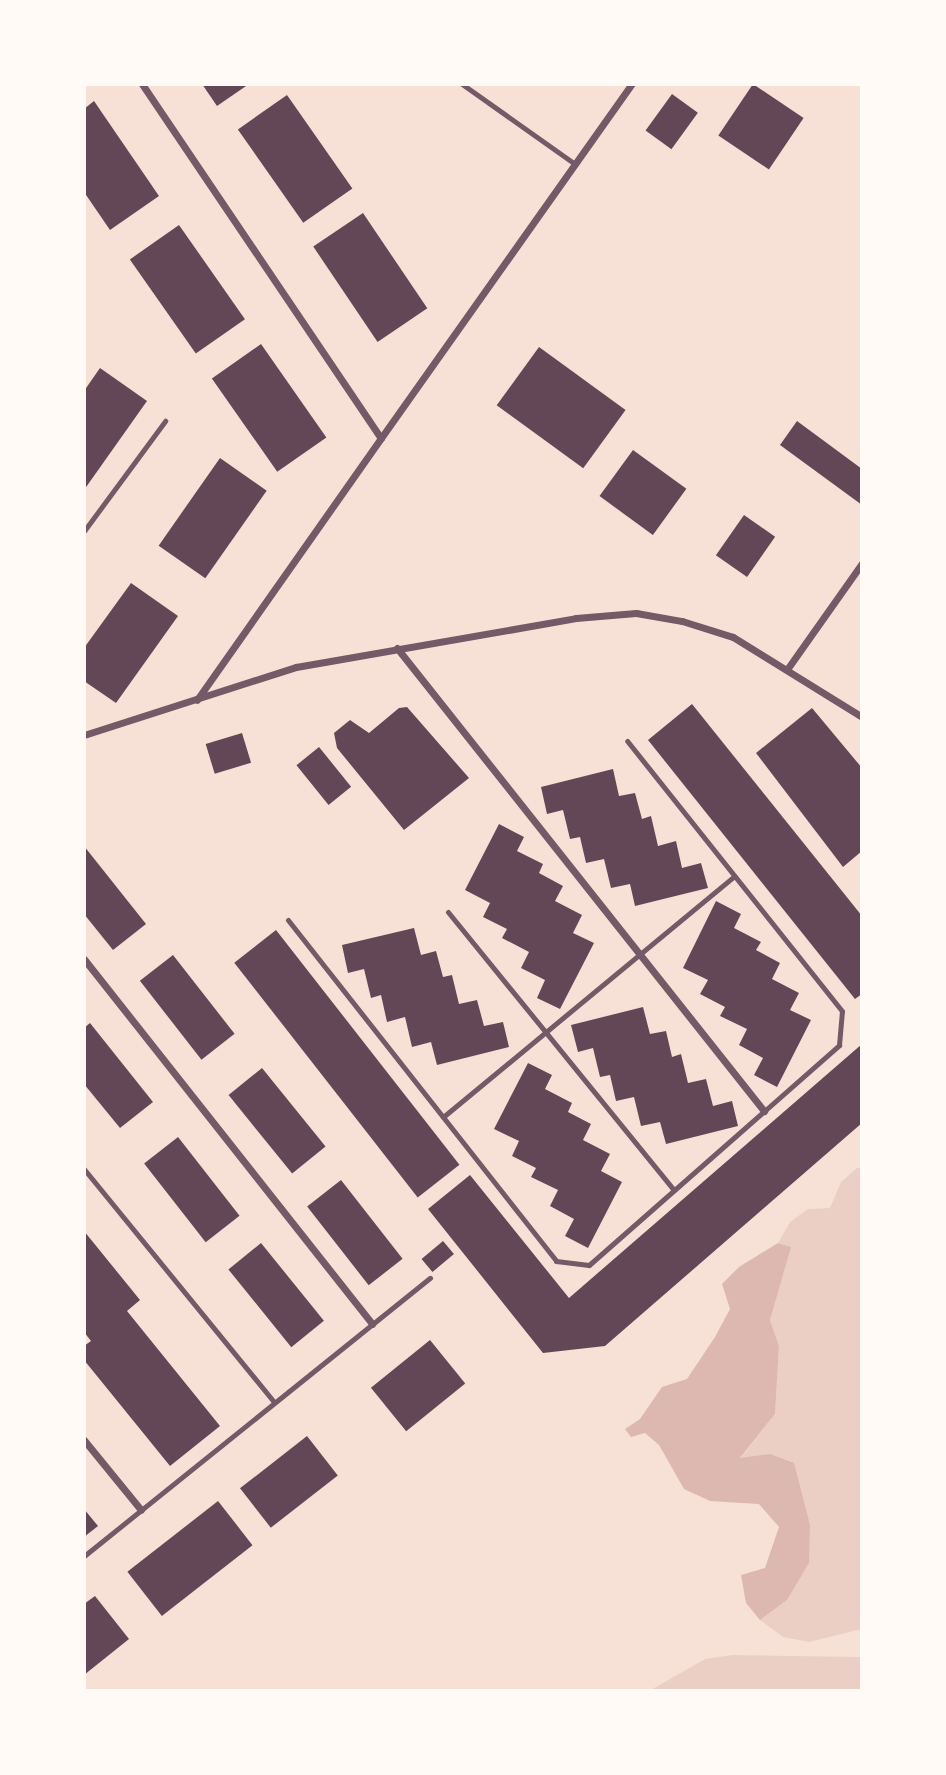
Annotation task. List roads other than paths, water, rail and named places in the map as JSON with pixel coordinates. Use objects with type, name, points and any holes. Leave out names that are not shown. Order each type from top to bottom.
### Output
[{"type":"street","points":[[142,84],[381,438]]},
{"type":"street","points":[[197,700],[632,84]]},
{"type":"street","points":[[788,668],[862,563]]},
{"type":"street","points":[[84,735],[296,667],[576,618],[636,613],[682,621],[733,637],[788,668],[862,717]]},
{"type":"street","points":[[397,648],[764,1111]]},
{"type":"street","points":[[84,959],[372,1324]]},
{"type":"street","points":[[84,1440],[141,1510]]},
{"type":"lane","points":[[462,84],[575,164]]},
{"type":"lane","points":[[84,531],[165,421]]},
{"type":"lane","points":[[288,920],[556,1261],[589,1265],[839,1045],[842,1012],[627,741]]},
{"type":"lane","points":[[443,1117],[734,876]]},
{"type":"lane","points":[[448,912],[674,1190]]},
{"type":"lane","points":[[84,1170],[274,1402]]},
{"type":"lane","points":[[84,1556],[430,1278]]}]
